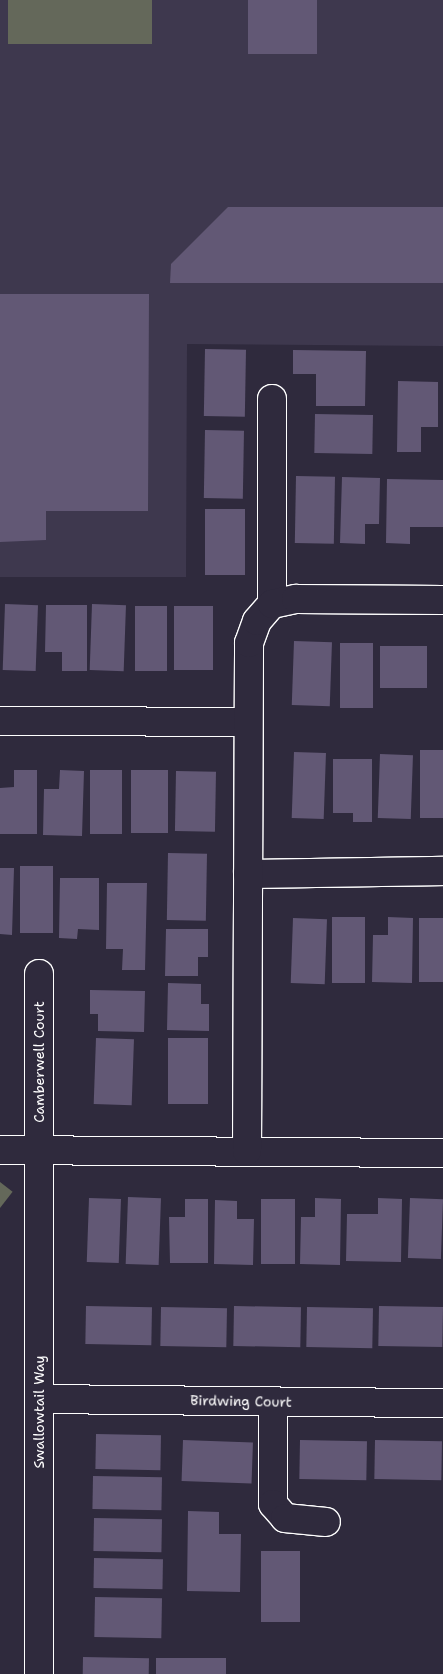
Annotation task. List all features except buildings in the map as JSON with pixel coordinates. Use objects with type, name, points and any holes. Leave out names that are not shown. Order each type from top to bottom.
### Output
[{"type":"street","points":[[272,399],[272,604]]},
{"type":"street","points":[[247,1151],[248,643],[257,621],[272,604],[296,599],[443,600]]},
{"type":"street","points":[[0,721],[248,722]]},
{"type":"street","points":[[248,874],[443,871]]},
{"type":"street","name":"Camberwell Court","points":[[39,974],[40,1150]]},
{"type":"street","points":[[0,1150],[443,1153]]},
{"type":"street","name":"Swallowtail Way","points":[[39,1674],[40,1150]]},
{"type":"street","name":"Birdwing Court","points":[[40,1399],[443,1404]]},
{"type":"street","points":[[273,1402],[273,1504],[285,1518],[326,1522]]},
{"type":"shaded area","points":[[0,0],[443,0],[443,346],[187,344],[186,577],[0,577]]},
{"type":"green space","points":[[8,0],[152,0],[152,44],[8,44]]},
{"type":"green space","points":[[0,1182],[13,1192],[0,1208]]}]
